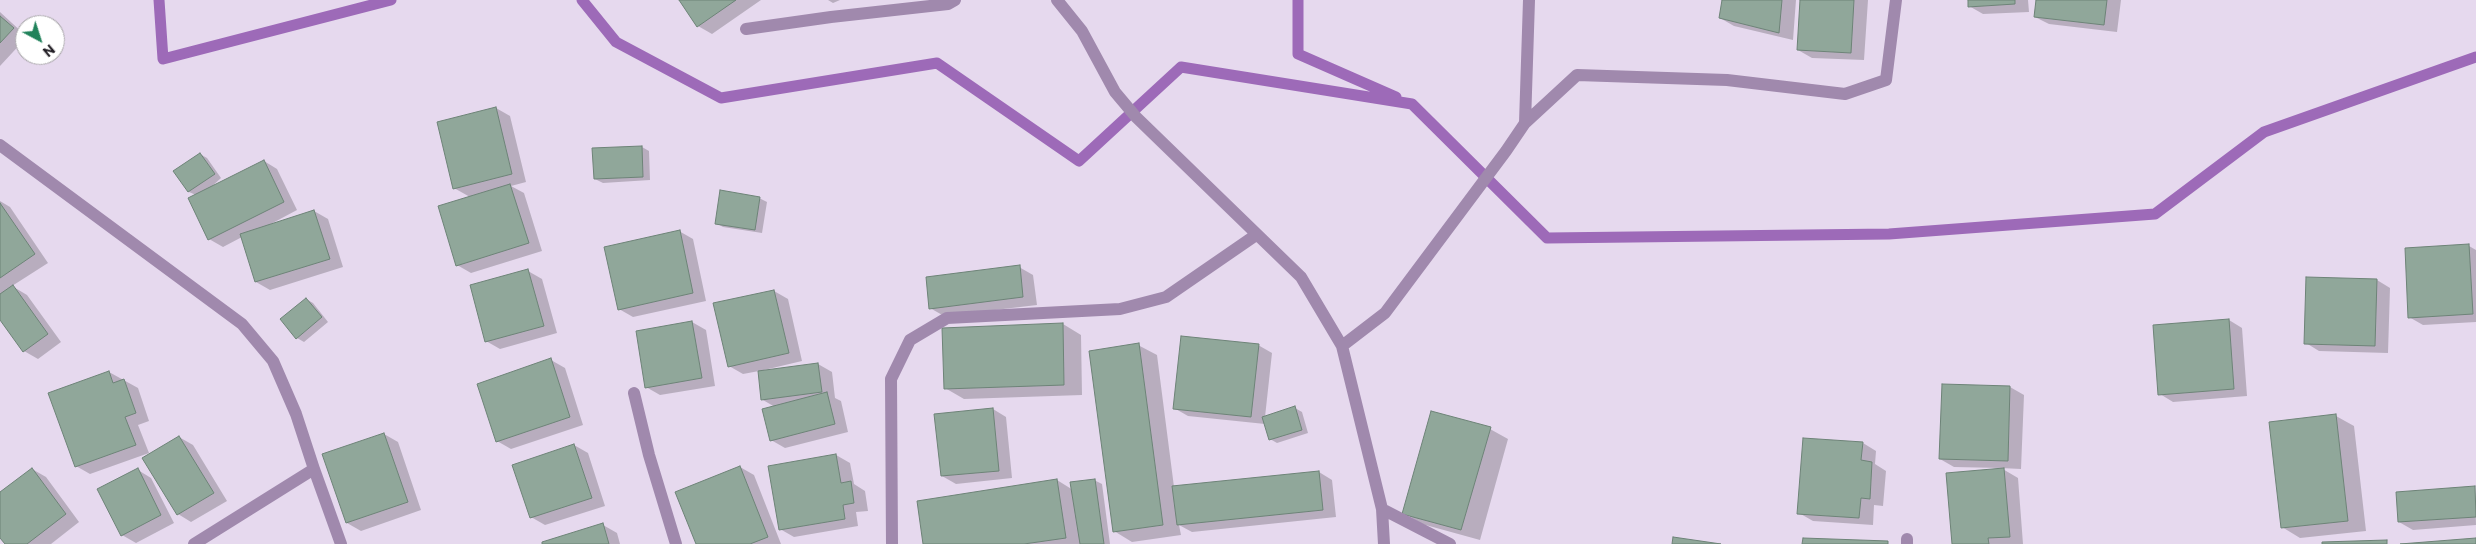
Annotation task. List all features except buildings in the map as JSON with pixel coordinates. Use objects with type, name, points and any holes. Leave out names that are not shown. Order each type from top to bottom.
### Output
[{"type":"street","points":[[746,29],[831,16],[948,4],[955,0]]},
{"type":"street","points":[[1057,0],[1082,31],[1115,92],[1136,117],[1301,277],[1342,346],[1382,508],[1384,544]]},
{"type":"street","points":[[1525,123],[1529,0]]},
{"type":"street","points":[[1342,346],[1385,313],[1525,123],[1577,75],[1727,80],[1846,94],[1886,80],[1896,0]]},
{"type":"street","points":[[0,145],[242,324],[273,361],[296,414],[341,544]]},
{"type":"street","points":[[892,544],[891,379],[910,340],[947,318],[1120,309],[1166,297],[1256,235]]},
{"type":"street","points":[[634,393],[649,456],[676,544]]},
{"type":"street","points":[[194,544],[314,469]]},
{"type":"street","points":[[1382,508],[1450,544]]},
{"type":"waterway","points":[[159,0],[163,59],[391,0]]},
{"type":"waterway","points":[[582,0],[616,42],[721,98],[937,63],[1079,161],[1181,67],[1412,104],[1547,238],[1889,234],[2155,214],[2264,132],[2476,57]]},
{"type":"waterway","points":[[1298,0],[1298,54],[1396,97]]}]
